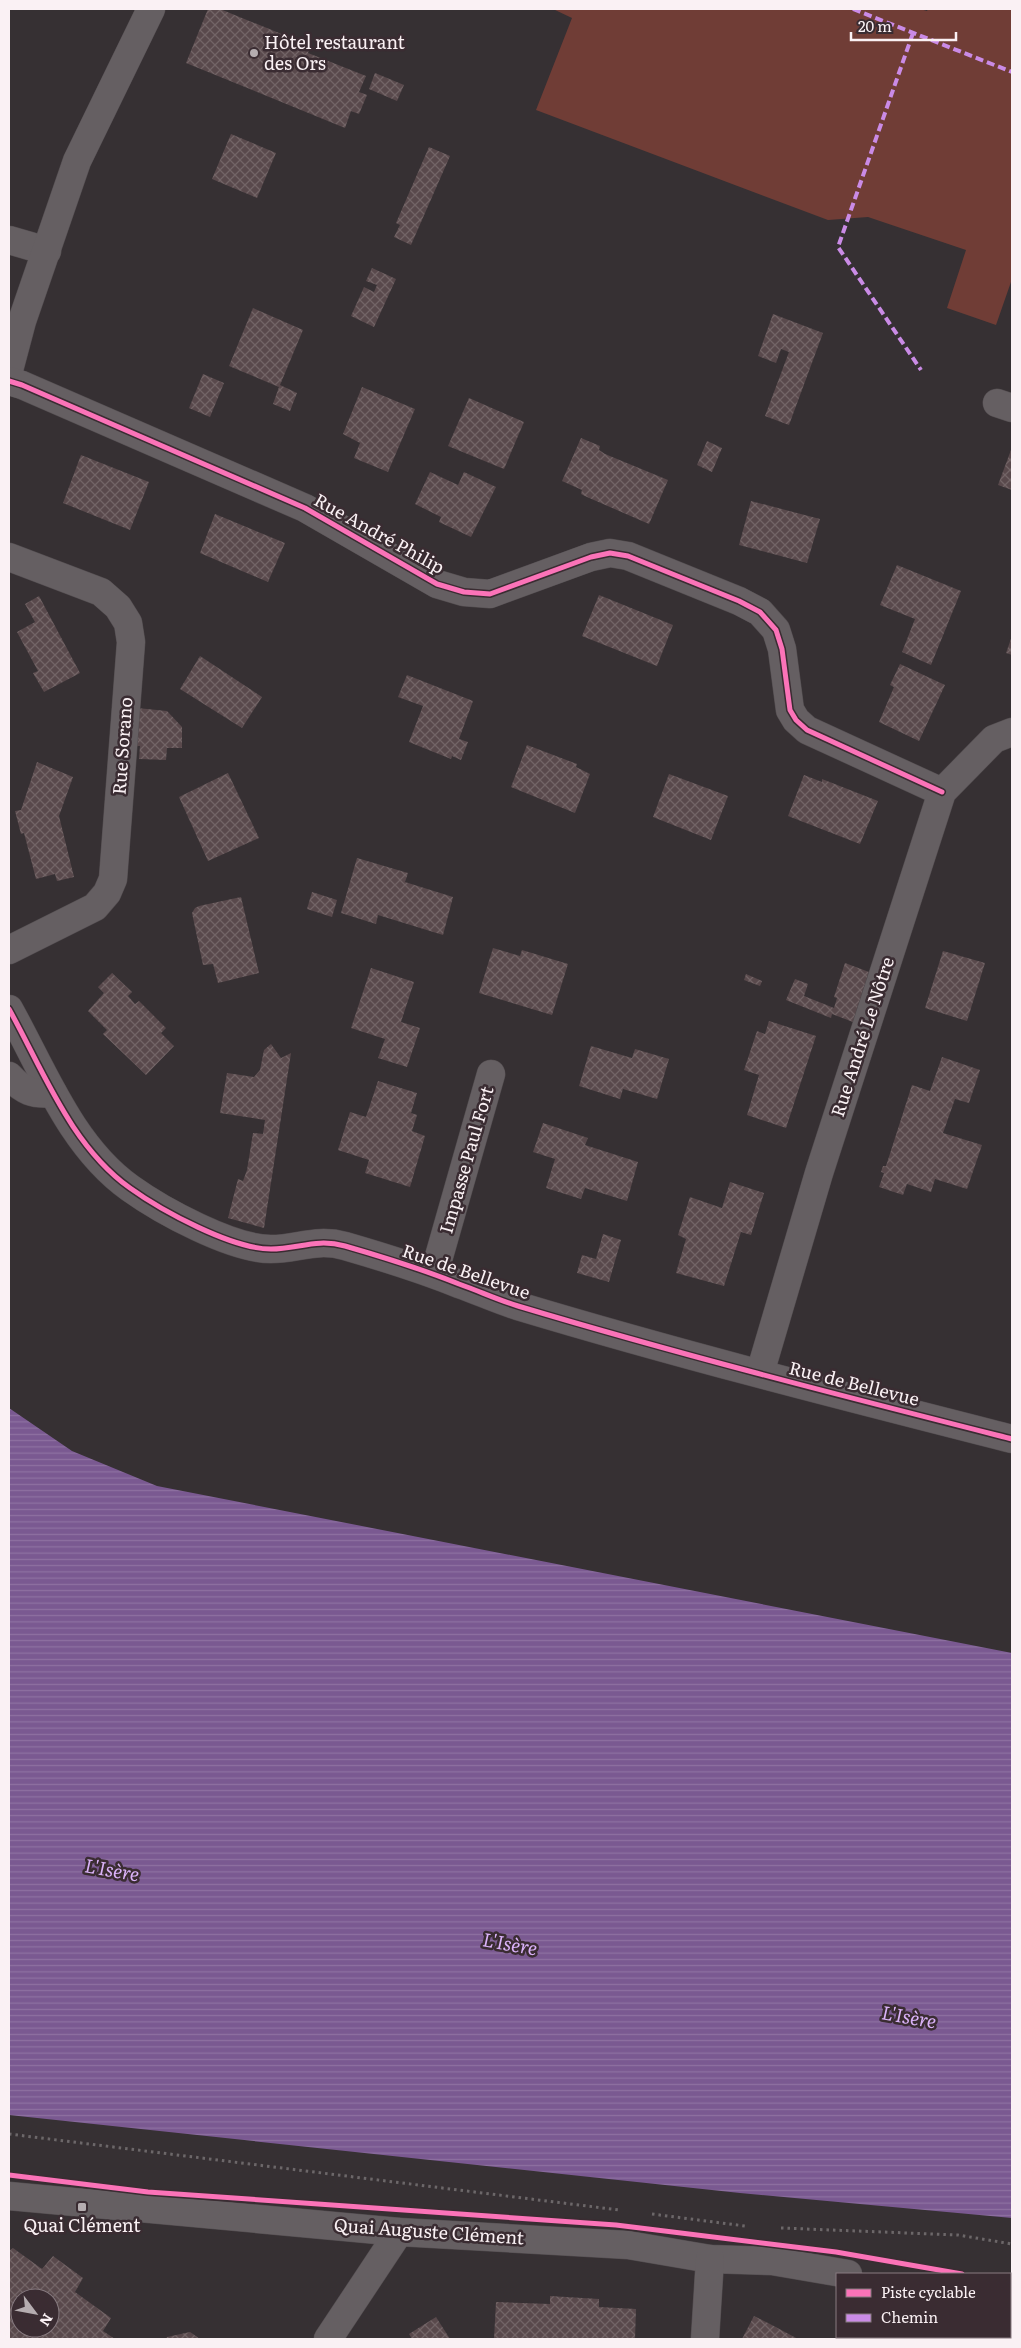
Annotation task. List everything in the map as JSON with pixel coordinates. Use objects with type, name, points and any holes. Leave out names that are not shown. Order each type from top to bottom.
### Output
[{"type":"street","points":[[9,370],[22,321],[77,161],[151,9]]},
{"type":"street","points":[[9,240],[46,251]]},
{"type":"street","name":"Rue André Philip","points":[[9,381],[22,384],[305,508],[437,584],[464,592],[490,594],[591,557],[610,553],[628,556],[739,601],[760,612],[776,630],[782,649],[790,710],[807,730],[942,792]]},
{"type":"street","name":"Rue Sorano","points":[[9,557],[101,592],[118,607],[128,623],[131,642],[113,879],[107,893],[95,907],[9,950]]},
{"type":"street","name":"Rue André Le Nôtre","points":[[760,1373],[819,1173],[942,792],[994,739],[1012,732]]},
{"type":"street","name":"Rue de Bellevue","points":[[9,1009],[53,1093],[80,1136],[102,1162],[128,1187],[166,1210],[204,1229],[237,1242],[270,1250],[317,1242],[342,1245],[434,1274],[516,1305],[760,1373],[1012,1438]]},
{"type":"street","name":"Impasse Paul Fort","points":[[434,1274],[491,1074]]},
{"type":"street","points":[[9,1076],[26,1091],[36,1094],[53,1093]]},
{"type":"street","name":"Quai Auguste Clément","points":[[9,2196],[399,2232],[628,2245],[710,2260],[772,2261],[842,2273]]},
{"type":"street","points":[[328,2339],[399,2232]]},
{"type":"street","points":[[704,2339],[710,2260]]},
{"type":"path","points":[[9,2134],[628,2211]]},
{"type":"path","points":[[647,2214],[755,2227]]},
{"type":"path","points":[[774,2228],[958,2235],[1012,2244]]},
{"type":"shaded area","points":[[553,9],[920,9],[927,11],[928,9],[1012,9],[1012,279],[996,325],[947,308],[966,250],[868,217],[828,220],[536,110],[572,18]]},
{"type":"water","name":"L'Isère","points":[[9,1408],[72,1451],[157,1486],[1012,1653],[1012,2218],[740,2193],[9,2115]]},
{"type":"building","points":[[208,9],[220,9],[311,46],[308,53],[366,76],[359,92],[367,95],[359,114],[351,111],[345,128],[186,63]]},
{"type":"building","points":[[375,73],[404,85],[397,101],[369,89]]},
{"type":"building","points":[[231,134],[276,153],[257,198],[212,179]]},
{"type":"building","points":[[429,147],[450,156],[411,245],[394,237],[400,225],[396,223]]},
{"type":"building","points":[[372,268],[396,279],[374,327],[351,316],[364,287],[374,292],[377,285],[366,281]]},
{"type":"building","points":[[253,308],[303,330],[280,385],[297,393],[290,411],[273,404],[279,387],[229,366]]},
{"type":"building","points":[[773,314],[823,333],[789,425],[765,416],[789,352],[781,349],[776,363],[758,356]]},
{"type":"building","points":[[203,374],[224,383],[210,417],[189,408]]},
{"type":"building","points":[[362,387],[415,409],[388,472],[354,458],[360,443],[343,434]]},
{"type":"building","points":[[469,398],[524,422],[504,469],[448,446]]},
{"type":"building","points":[[581,438],[600,446],[599,450],[605,454],[668,480],[649,524],[587,497],[581,494],[582,490],[562,481]]},
{"type":"building","points":[[707,441],[722,448],[712,472],[697,465]]},
{"type":"building","points":[[1012,451],[1012,490],[998,485]]},
{"type":"building","points":[[81,455],[149,482],[130,530],[63,503]]},
{"type":"building","points":[[430,472],[458,485],[464,472],[496,487],[471,537],[439,522],[441,517],[415,504]]},
{"type":"building","points":[[751,501],[820,519],[807,563],[739,545]]},
{"type":"building","points":[[215,514],[285,543],[268,582],[200,553]]},
{"type":"building","points":[[897,565],[961,591],[931,665],[902,652],[915,619],[880,605]]},
{"type":"building","points":[[599,595],[673,625],[657,666],[582,636]]},
{"type":"building","points":[[39,596],[80,673],[44,692],[33,673],[38,671],[17,632],[35,622],[25,604]]},
{"type":"building","points":[[1012,636],[1012,655],[1006,653]]},
{"type":"building","points":[[200,656],[262,697],[242,728],[180,689]]},
{"type":"building","points":[[900,664],[945,685],[919,741],[879,722],[894,687],[890,685]]},
{"type":"building","points":[[407,675],[473,701],[459,739],[468,742],[461,760],[452,756],[451,759],[409,742],[423,706],[398,697]]},
{"type":"building","points":[[137,708],[167,711],[182,727],[182,748],[167,748],[166,760],[139,759],[140,746],[136,746]]},
{"type":"building","points":[[527,745],[577,764],[576,767],[590,774],[575,813],[511,787]]},
{"type":"building","points":[[37,762],[73,777],[59,816],[74,877],[57,881],[55,874],[36,879],[24,833],[21,834],[15,811],[21,810]]},
{"type":"building","points":[[228,773],[259,838],[208,861],[179,797]]},
{"type":"building","points":[[669,774],[728,796],[711,840],[653,817]]},
{"type":"building","points":[[804,775],[822,782],[822,779],[878,801],[860,844],[788,816]]},
{"type":"building","points":[[357,858],[408,873],[405,882],[453,897],[443,935],[378,915],[376,924],[341,913]]},
{"type":"building","points":[[312,892],[337,900],[332,917],[307,909]]},
{"type":"building","points":[[241,897],[259,973],[218,983],[213,964],[203,965],[192,913],[199,906]]},
{"type":"building","points":[[493,948],[520,956],[522,950],[568,964],[552,1015],[479,993]]},
{"type":"building","points":[[943,951],[985,963],[967,1021],[925,1008]]},
{"type":"building","points":[[845,963],[869,972],[853,1022],[832,1014],[831,1018],[786,1000],[795,979],[808,984],[804,996],[834,1008],[837,998],[834,997]]},
{"type":"building","points":[[371,968],[414,982],[401,1022],[420,1028],[407,1067],[378,1058],[385,1039],[351,1028]]},
{"type":"building","points":[[112,973],[132,992],[128,996],[135,1004],[139,1001],[166,1028],[161,1033],[174,1046],[146,1075],[103,1034],[107,1030],[88,1011],[104,993],[98,987]]},
{"type":"building","points":[[746,974],[762,981],[760,986],[744,980]]},
{"type":"building","points":[[769,1021],[816,1036],[786,1128],[747,1115],[759,1075],[744,1070],[757,1031],[765,1034]]},
{"type":"building","points":[[271,1044],[281,1058],[291,1053],[264,1228],[228,1218],[238,1179],[243,1181],[247,1170],[253,1133],[263,1134],[265,1120],[220,1113],[227,1073],[254,1077],[260,1070],[264,1050]]},
{"type":"building","points":[[591,1046],[632,1058],[635,1049],[669,1059],[657,1099],[623,1089],[620,1099],[579,1086]]},
{"type":"building","points":[[942,1057],[980,1070],[969,1103],[955,1099],[943,1133],[982,1145],[967,1189],[935,1179],[931,1192],[907,1184],[903,1195],[879,1187],[884,1173],[881,1172],[883,1166],[886,1166],[912,1085],[930,1091]]},
{"type":"building","points":[[378,1081],[417,1093],[411,1113],[417,1115],[412,1131],[425,1136],[410,1187],[365,1173],[369,1160],[338,1150],[350,1112],[366,1117]]},
{"type":"building","points":[[543,1123],[588,1138],[585,1145],[638,1162],[627,1201],[585,1188],[581,1199],[546,1188],[555,1159],[533,1152]]},
{"type":"building","points":[[730,1182],[764,1193],[751,1235],[741,1232],[724,1286],[676,1273],[686,1239],[678,1235],[690,1197],[722,1208]]},
{"type":"building","points":[[603,1234],[621,1240],[609,1282],[577,1273],[582,1255],[596,1259]]},
{"type":"building","points":[[13,2248],[42,2269],[53,2256],[83,2278],[75,2292],[111,2318],[103,2331],[115,2339],[9,2339],[9,2251]]},
{"type":"building","points":[[550,2296],[599,2299],[599,2307],[636,2309],[635,2339],[494,2339],[496,2302],[550,2304]]},
{"type":"building","points":[[754,2316],[770,2324],[798,2339],[742,2339]]},
{"type":"building","points":[[436,2317],[450,2339],[412,2339],[409,2334]]},
{"type":"building","points":[[190,2332],[200,2339],[166,2339],[167,2337]]},
{"type":"marked path","points":[[853,9],[1012,72]]},
{"type":"marked path","points":[[913,33],[838,247],[921,370]]},
{"type":"cycle path","points":[[9,381],[305,508],[437,584],[464,592],[490,594],[591,557],[610,553],[628,556],[739,601],[760,612],[776,630],[782,649],[790,710],[796,720],[807,730],[942,792]]},
{"type":"cycle path","points":[[9,1009],[60,1106],[91,1151],[109,1171],[130,1188],[160,1207],[218,1236],[237,1243],[271,1249],[316,1243],[345,1246],[417,1268],[511,1304],[641,1342],[1012,1439]]},
{"type":"cycle path","points":[[9,2175],[148,2192],[616,2225],[836,2252],[956,2273]]},
{"type":"place","name":"Hôtel restaurant des Ors","points":[[254,53]]},
{"type":"place","name":"Quai Clément","points":[[82,2207]]}]
